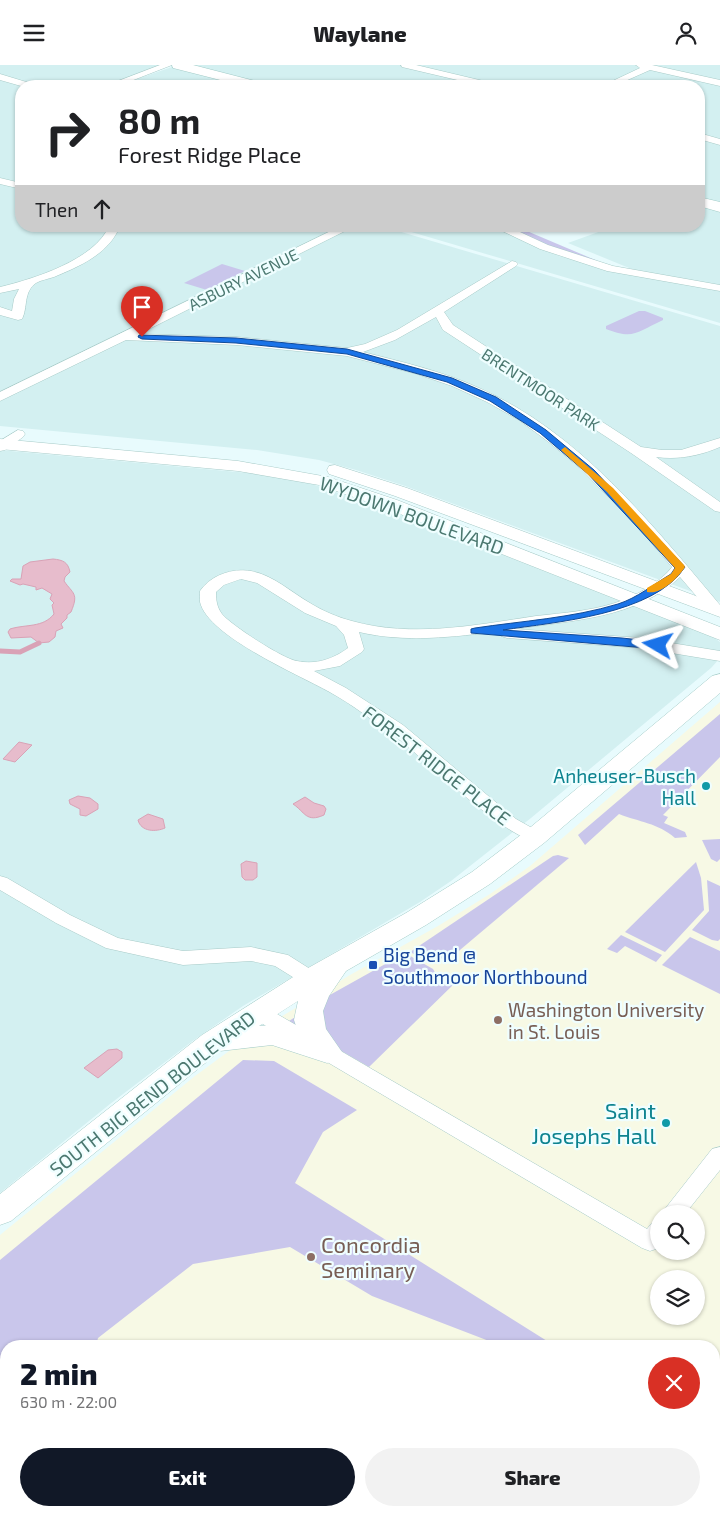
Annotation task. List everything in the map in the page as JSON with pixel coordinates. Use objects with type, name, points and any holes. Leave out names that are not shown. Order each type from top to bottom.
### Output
[{"type":"main road","points":[[178,65],[235,80]]},
{"type":"main road","points":[[705,203],[720,207]]},
{"type":"main road","name":"SOUTH BIG BEND BOULEVARD","points":[[0,1212],[212,1042],[311,979],[416,919],[470,885],[535,837],[720,681]]},
{"type":"main road","points":[[328,1052],[309,1028],[308,1015],[314,996],[339,963]]},
{"type":"main road","points":[[212,1042],[273,1035],[328,1052]]},
{"type":"street","points":[[127,80],[168,65]]},
{"type":"street","points":[[405,65],[468,80]]},
{"type":"street","points":[[618,80],[644,66],[720,83]]},
{"type":"street","points":[[0,77],[15,82]]},
{"type":"street","points":[[705,137],[720,141]]},
{"type":"street","points":[[0,181],[15,185]]},
{"type":"street","points":[[0,290],[29,284],[76,263],[101,247],[114,232]]},
{"type":"street","name":"ASBURY AVENUE","points":[[0,397],[127,337],[338,232]]},
{"type":"street","points":[[510,232],[544,247],[588,262],[649,277],[720,288]]},
{"type":"street","points":[[534,232],[607,263],[649,277]]},
{"type":"street","name":"BRENTMOOR PARK","points":[[347,352],[378,345],[438,312],[512,264]]},
{"type":"street","points":[[0,311],[18,316],[19,298],[22,290],[29,284]]},
{"type":"street","name":"BRENTMOOR PARK","points":[[438,312],[445,320],[447,327]]},
{"type":"street","name":"BRENTMOOR PARK","points":[[419,323],[447,327],[519,376],[636,450],[686,472],[720,508]]},
{"type":"street","name":"BRENTMOOR PARK","points":[[127,337],[236,341],[347,352],[450,380],[476,391],[493,399],[543,431],[610,490],[717,610]]},
{"type":"street","points":[[378,345],[378,351],[384,361]]},
{"type":"street","name":"WYDOWN BOULEVARD","points":[[1,442],[18,434],[244,454],[323,467],[401,491],[717,610]]},
{"type":"street","name":"WYDOWN BOULEVARD","points":[[1,442],[238,466],[322,481],[390,504],[720,634]]},
{"type":"street","name":"BRENTMOOR PARK","points":[[636,450],[665,454],[699,452],[720,442]]},
{"type":"street","name":"BRENTMOOR PARK","points":[[686,472],[699,452]]},
{"type":"street","points":[[656,587],[675,576],[680,567]]},
{"type":"street","name":"FOREST RIDGE PLACE","points":[[356,649],[354,637],[350,630],[341,623],[295,600],[275,585],[257,576],[235,575],[222,579],[208,591],[208,603],[217,618],[244,640],[340,691],[397,729],[510,823],[535,837]]},
{"type":"street","name":"FOREST RIDGE PLACE","points":[[475,631],[621,606],[636,600],[656,587]]},
{"type":"street","name":"FOREST RIDGE PLACE","points":[[341,623],[392,633],[475,631],[622,641],[694,650],[720,656]]},
{"type":"street","name":"FOREST RIDGE PLACE","points":[[342,661],[356,649],[392,633]]},
{"type":"street","points":[[294,666],[329,664],[342,661],[337,680],[340,691]]},
{"type":"street","points":[[0,882],[63,919],[113,943],[183,958],[258,955],[281,960],[311,979]]},
{"type":"street","points":[[258,1012],[650,1241]]},
{"type":"street","points":[[679,1205],[720,1155]]},
{"type":"shaded area","points":[[0,65],[163,65],[122,80],[15,80],[15,232],[335,232],[0,394]]},
{"type":"shaded area","points":[[191,65],[720,65],[720,203],[705,199],[705,80],[249,80]]},
{"type":"shaded area","points":[[172,67],[223,80],[134,80]]},
{"type":"shaded area","points":[[705,207],[720,211],[720,323],[411,232],[505,232],[559,256],[628,275],[634,270],[568,243],[598,232],[705,232]]},
{"type":"shaded area","points":[[342,232],[401,232],[720,326],[720,602],[405,486],[356,470],[319,460],[257,450],[0,426],[0,400]]},
{"type":"shaded area","points":[[514,232],[529,232],[600,262],[541,245]]},
{"type":"shaded area","points":[[222,264],[245,271],[207,290],[184,283]]},
{"type":"shaded area","points":[[639,311],[645,311],[663,318],[663,320],[641,331],[629,334],[606,329],[606,326]]},
{"type":"shaded area","points":[[0,450],[260,474],[312,484],[400,514],[712,636],[720,642],[720,658],[711,668],[531,818],[451,881],[420,902],[243,1006],[194,1040],[110,1104],[0,1193]]},
{"type":"shaded area","points":[[53,559],[62,561],[68,566],[70,572],[64,581],[75,597],[71,612],[61,624],[63,628],[56,631],[55,637],[49,642],[39,643],[31,637],[11,638],[8,632],[10,629],[39,624],[50,618],[54,614],[52,605],[54,603],[50,599],[52,594],[42,588],[36,590],[36,587],[20,585],[10,581],[12,579],[21,579],[23,566],[30,562]]},
{"type":"shaded area","points":[[720,702],[720,1340],[0,1340],[0,1235],[195,1076],[251,1035],[350,975],[438,926],[490,894],[530,866]]},
{"type":"shaded area","points":[[720,714],[720,757],[663,815],[668,817],[664,823],[685,832],[687,837],[675,838],[655,826],[619,814],[585,845],[578,835]]},
{"type":"shaded area","points":[[19,742],[32,745],[15,762],[3,759]]},
{"type":"shaded area","points":[[78,796],[90,798],[98,804],[98,809],[86,816],[80,815],[80,809],[70,804],[69,800]]},
{"type":"shaded area","points":[[305,797],[314,803],[324,806],[326,809],[324,815],[313,818],[309,817],[293,804]]},
{"type":"shaded area","points":[[148,814],[163,819],[165,828],[149,830],[142,827],[138,820]]},
{"type":"shaded area","points":[[720,839],[720,859],[717,862],[711,859],[702,840]]},
{"type":"shaded area","points":[[558,855],[569,858],[454,955],[429,962],[410,952],[553,856]]},
{"type":"shaded area","points":[[246,861],[257,863],[257,877],[253,880],[245,880],[242,877],[241,864]]},
{"type":"shaded area","points":[[696,862],[701,878],[704,910],[665,952],[625,932]]},
{"type":"shaded area","points":[[707,880],[720,886],[720,939],[718,941],[692,930],[709,911]]},
{"type":"shaded area","points":[[621,935],[662,955],[656,962],[625,946],[617,953],[607,949]]},
{"type":"shaded area","points":[[690,937],[720,951],[720,994],[662,965]]},
{"type":"shaded area","points":[[405,953],[433,969],[436,974],[456,982],[369,1067],[289,1021],[328,996]]},
{"type":"shaded area","points":[[117,1049],[122,1052],[122,1058],[98,1078],[84,1068],[108,1050]]},
{"type":"shaded area","points":[[243,1060],[274,1061],[357,1110],[323,1132],[295,1183],[545,1340],[486,1340],[372,1296],[290,1247],[193,1264],[98,1340],[0,1340],[0,1260]]},
{"type":"waterway","points":[[0,651],[20,652],[39,643]]},
{"type":"slow traffic","points":[[565,450],[610,490],[680,567],[675,576],[651,590]]},
{"type":"place","name":"Anheuser-Busch Hall","points":[[706,786]]},
{"type":"place","name":"Big Bend @ Southmoor Northbound","points":[[373,965]]},
{"type":"place","name":"Washington University in St. Louis","points":[[498,1020]]},
{"type":"place","name":"Saint Josephs Hall","points":[[666,1123]]},
{"type":"place","name":"Concordia Seminary","points":[[311,1257]]},
{"type":"route","points":[[142,337],[236,341],[347,352],[426,372],[450,380],[493,399],[543,431],[591,472],[610,490],[680,567],[675,576],[636,600],[621,606],[574,616],[475,631],[658,645]]}]
